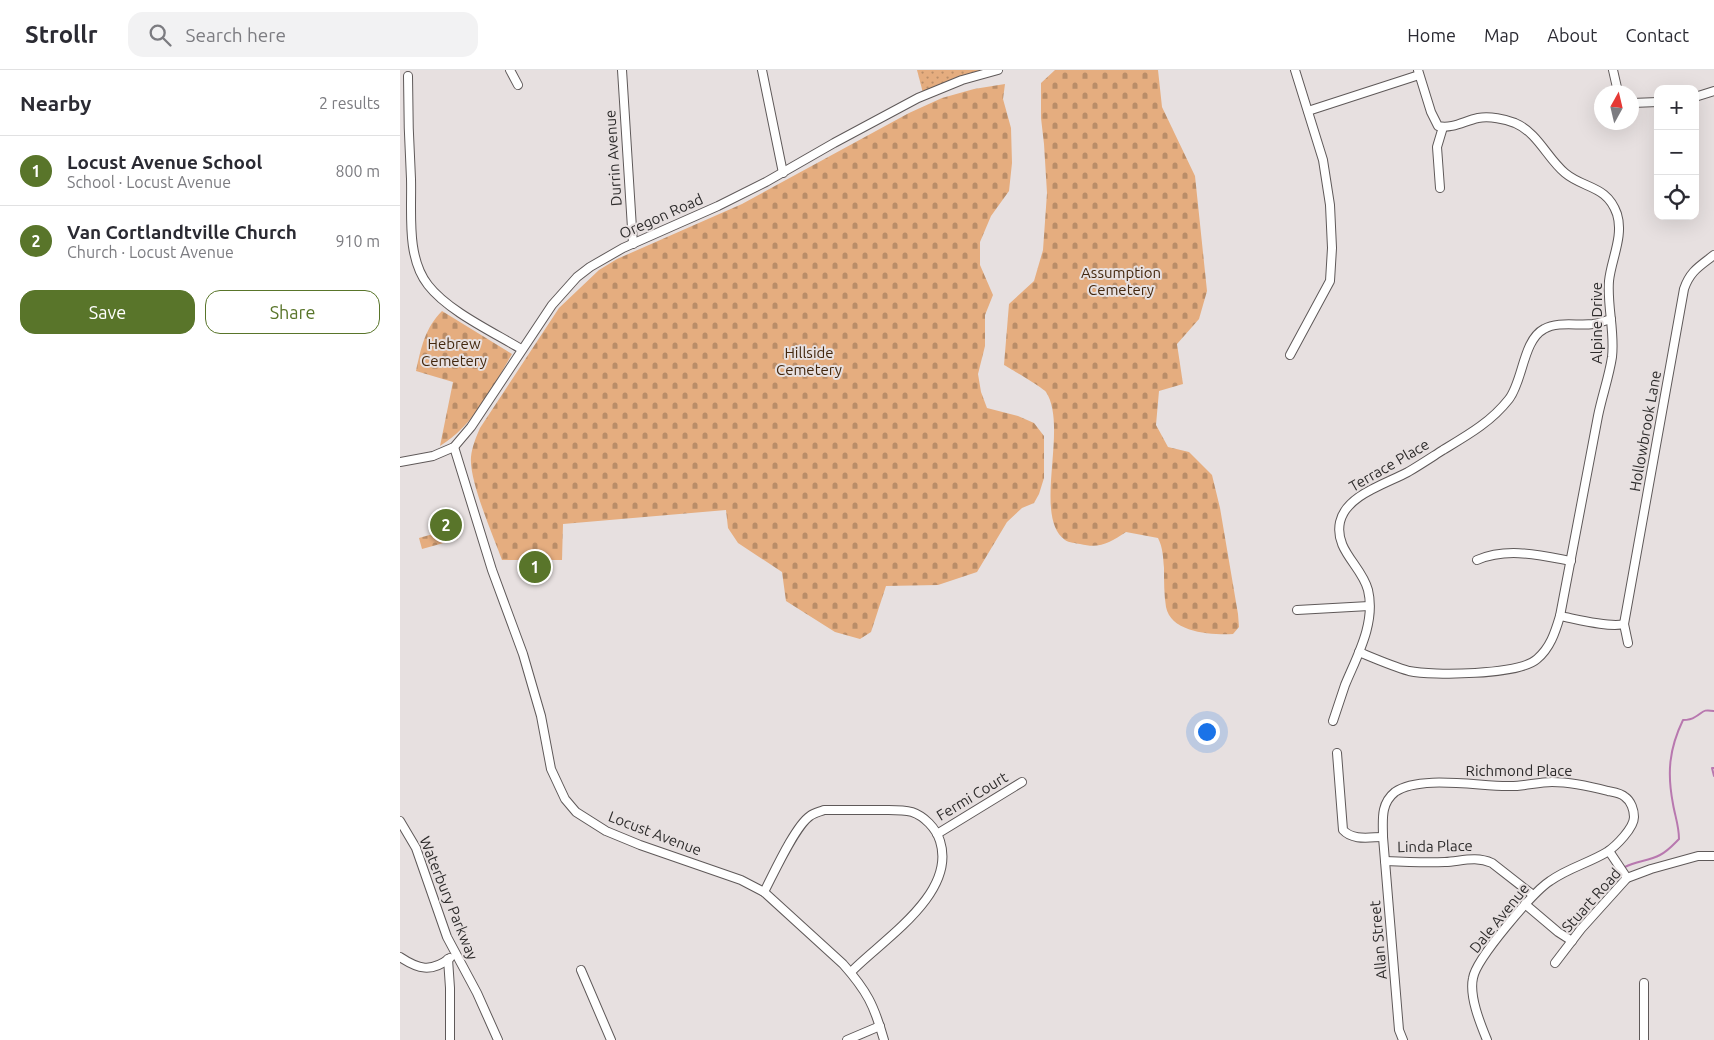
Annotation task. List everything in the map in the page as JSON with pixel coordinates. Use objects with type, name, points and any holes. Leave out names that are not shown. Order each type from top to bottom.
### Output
[{"type":"street","points":[[510,70],[518,85]]},
{"type":"street","name":"Durrin Avenue","points":[[622,70],[633,244]]},
{"type":"street","points":[[762,70],[783,173]]},
{"type":"street","name":"Oregon Road","points":[[400,462],[433,456],[454,447],[470,427],[552,305],[577,277],[590,267],[622,248],[718,206],[783,173],[918,98],[962,80],[998,70]]},
{"type":"street","points":[[1290,355],[1330,281],[1332,248],[1328,186],[1323,160],[1295,70]]},
{"type":"street","points":[[1612,70],[1616,85]]},
{"type":"street","points":[[1308,111],[1419,72],[1430,112],[1436,124],[1443,127],[1437,147],[1440,188]]},
{"type":"street","points":[[408,76],[410,208],[415,258],[420,274],[437,296],[454,309],[521,349]]},
{"type":"street","points":[[1699,95],[1714,91]]},
{"type":"street","points":[[1639,102],[1654,102]]},
{"type":"street","name":"Alpine Drive","points":[[1359,652],[1387,664],[1411,671],[1427,673],[1487,673],[1525,667],[1545,651],[1552,639],[1560,616],[1600,406],[1610,368],[1613,345],[1609,284],[1619,224],[1610,201],[1594,187],[1567,175],[1549,157],[1536,138],[1514,122],[1487,117],[1443,127]]},
{"type":"street","name":"Hollowbrook Lane","points":[[1624,624],[1684,289],[1692,271],[1714,255]]},
{"type":"street","name":"Terrace Place","points":[[1333,721],[1367,629],[1369,606],[1368,591],[1363,578],[1348,556],[1339,537],[1340,521],[1345,510],[1359,496],[1410,471],[1477,430],[1491,419],[1510,397],[1533,342],[1544,329],[1560,325],[1594,324],[1611,319]]},
{"type":"street","name":"Locust Avenue","points":[[454,447],[492,570],[523,654],[540,716],[551,769],[565,799],[576,812],[606,831],[640,845],[741,880],[764,892],[851,972],[872,1003],[884,1040]]},
{"type":"street","points":[[1477,560],[1488,555],[1508,553],[1534,554],[1570,561]]},
{"type":"street","points":[[1297,610],[1369,606]]},
{"type":"street","points":[[1560,616],[1599,623],[1624,624],[1628,643]]},
{"type":"street","points":[[1337,753],[1343,830],[1352,838],[1383,837]]},
{"type":"street","name":"Fermi Court","points":[[937,834],[1022,782]]},
{"type":"street","name":"Richmond Place","points":[[1383,837],[1382,813],[1389,798],[1403,788],[1416,784],[1432,783],[1509,786],[1550,782],[1578,783],[1624,796],[1632,805],[1634,817],[1630,829]]},
{"type":"street","points":[[764,892],[799,826],[816,812],[824,810],[899,810],[912,812],[928,822],[942,845],[939,879],[909,920],[865,957],[851,972]]},
{"type":"street","name":"Waterbury Parkway","points":[[400,821],[416,848],[455,954],[477,993],[498,1040]]},
{"type":"street","name":"Dale Avenue","points":[[1487,1040],[1478,1018],[1472,985],[1479,963],[1525,904],[1548,881],[1608,851],[1630,829]]},
{"type":"street","name":"Allan Street","points":[[1383,837],[1399,1030],[1403,1040]]},
{"type":"street","points":[[1608,851],[1627,878]]},
{"type":"street","name":"Stuart Road","points":[[1555,963],[1601,906],[1627,878],[1698,856],[1714,856]]},
{"type":"street","name":"Linda Place","points":[[1385,861],[1446,862],[1477,858],[1492,863],[1533,895]]},
{"type":"street","points":[[1525,904],[1558,932],[1572,941]]},
{"type":"street","points":[[400,957],[420,968],[429,968],[442,965],[455,954]]},
{"type":"street","points":[[448,959],[450,1040]]},
{"type":"street","points":[[580,970],[611,1040]]},
{"type":"street","points":[[1644,982],[1644,1040]]},
{"type":"street","points":[[848,1040],[880,1026]]},
{"type":"green space","points":[[917,70],[997,70],[923,93]]},
{"type":"green space","name":"Assumption Cemetery","points":[[1055,70],[1158,70],[1162,107],[1195,176],[1207,291],[1199,319],[1177,344],[1183,384],[1159,391],[1156,425],[1168,447],[1189,452],[1212,475],[1220,508],[1238,614],[1239,627],[1233,634],[1194,631],[1184,627],[1169,616],[1165,602],[1164,568],[1161,545],[1158,538],[1126,532],[1109,542],[1093,546],[1065,540],[1056,528],[1051,512],[1054,427],[1052,407],[1044,390],[1004,365],[1009,304],[1034,281],[1043,250],[1047,193],[1041,118],[1041,83]]},
{"type":"green space","name":"Hillside Cemetery","points":[[1005,84],[1003,99],[1011,128],[1012,163],[1009,191],[991,216],[980,242],[980,265],[993,295],[985,315],[985,346],[978,374],[981,392],[987,408],[1018,416],[1034,423],[1044,436],[1044,478],[1034,503],[1022,508],[1007,522],[977,572],[938,585],[886,586],[871,632],[860,639],[835,632],[786,601],[782,572],[738,543],[728,528],[726,510],[563,524],[562,560],[502,560],[482,508],[474,480],[471,457],[474,442],[480,428],[559,308],[599,270],[617,259],[742,204],[909,113],[942,98],[974,89]]},
{"type":"green space","name":"Hebrew Cemetery","points":[[442,311],[512,354],[472,417],[463,428],[440,446],[453,382],[416,371],[422,346],[431,324]]},
{"type":"green space","points":[[454,528],[458,539],[422,549],[419,538]]},
{"type":"waterway","points":[[1625,867],[1660,855],[1679,839],[1670,782],[1672,751],[1683,720],[1694,718],[1705,711],[1714,711]]},
{"type":"waterway","points":[[1714,768],[1712,768],[1714,776]]},
{"type":"place","name":"Van Cortlandtville Church","points":[[446,525]]},
{"type":"place","name":"Locust Avenue School","points":[[535,567]]}]
